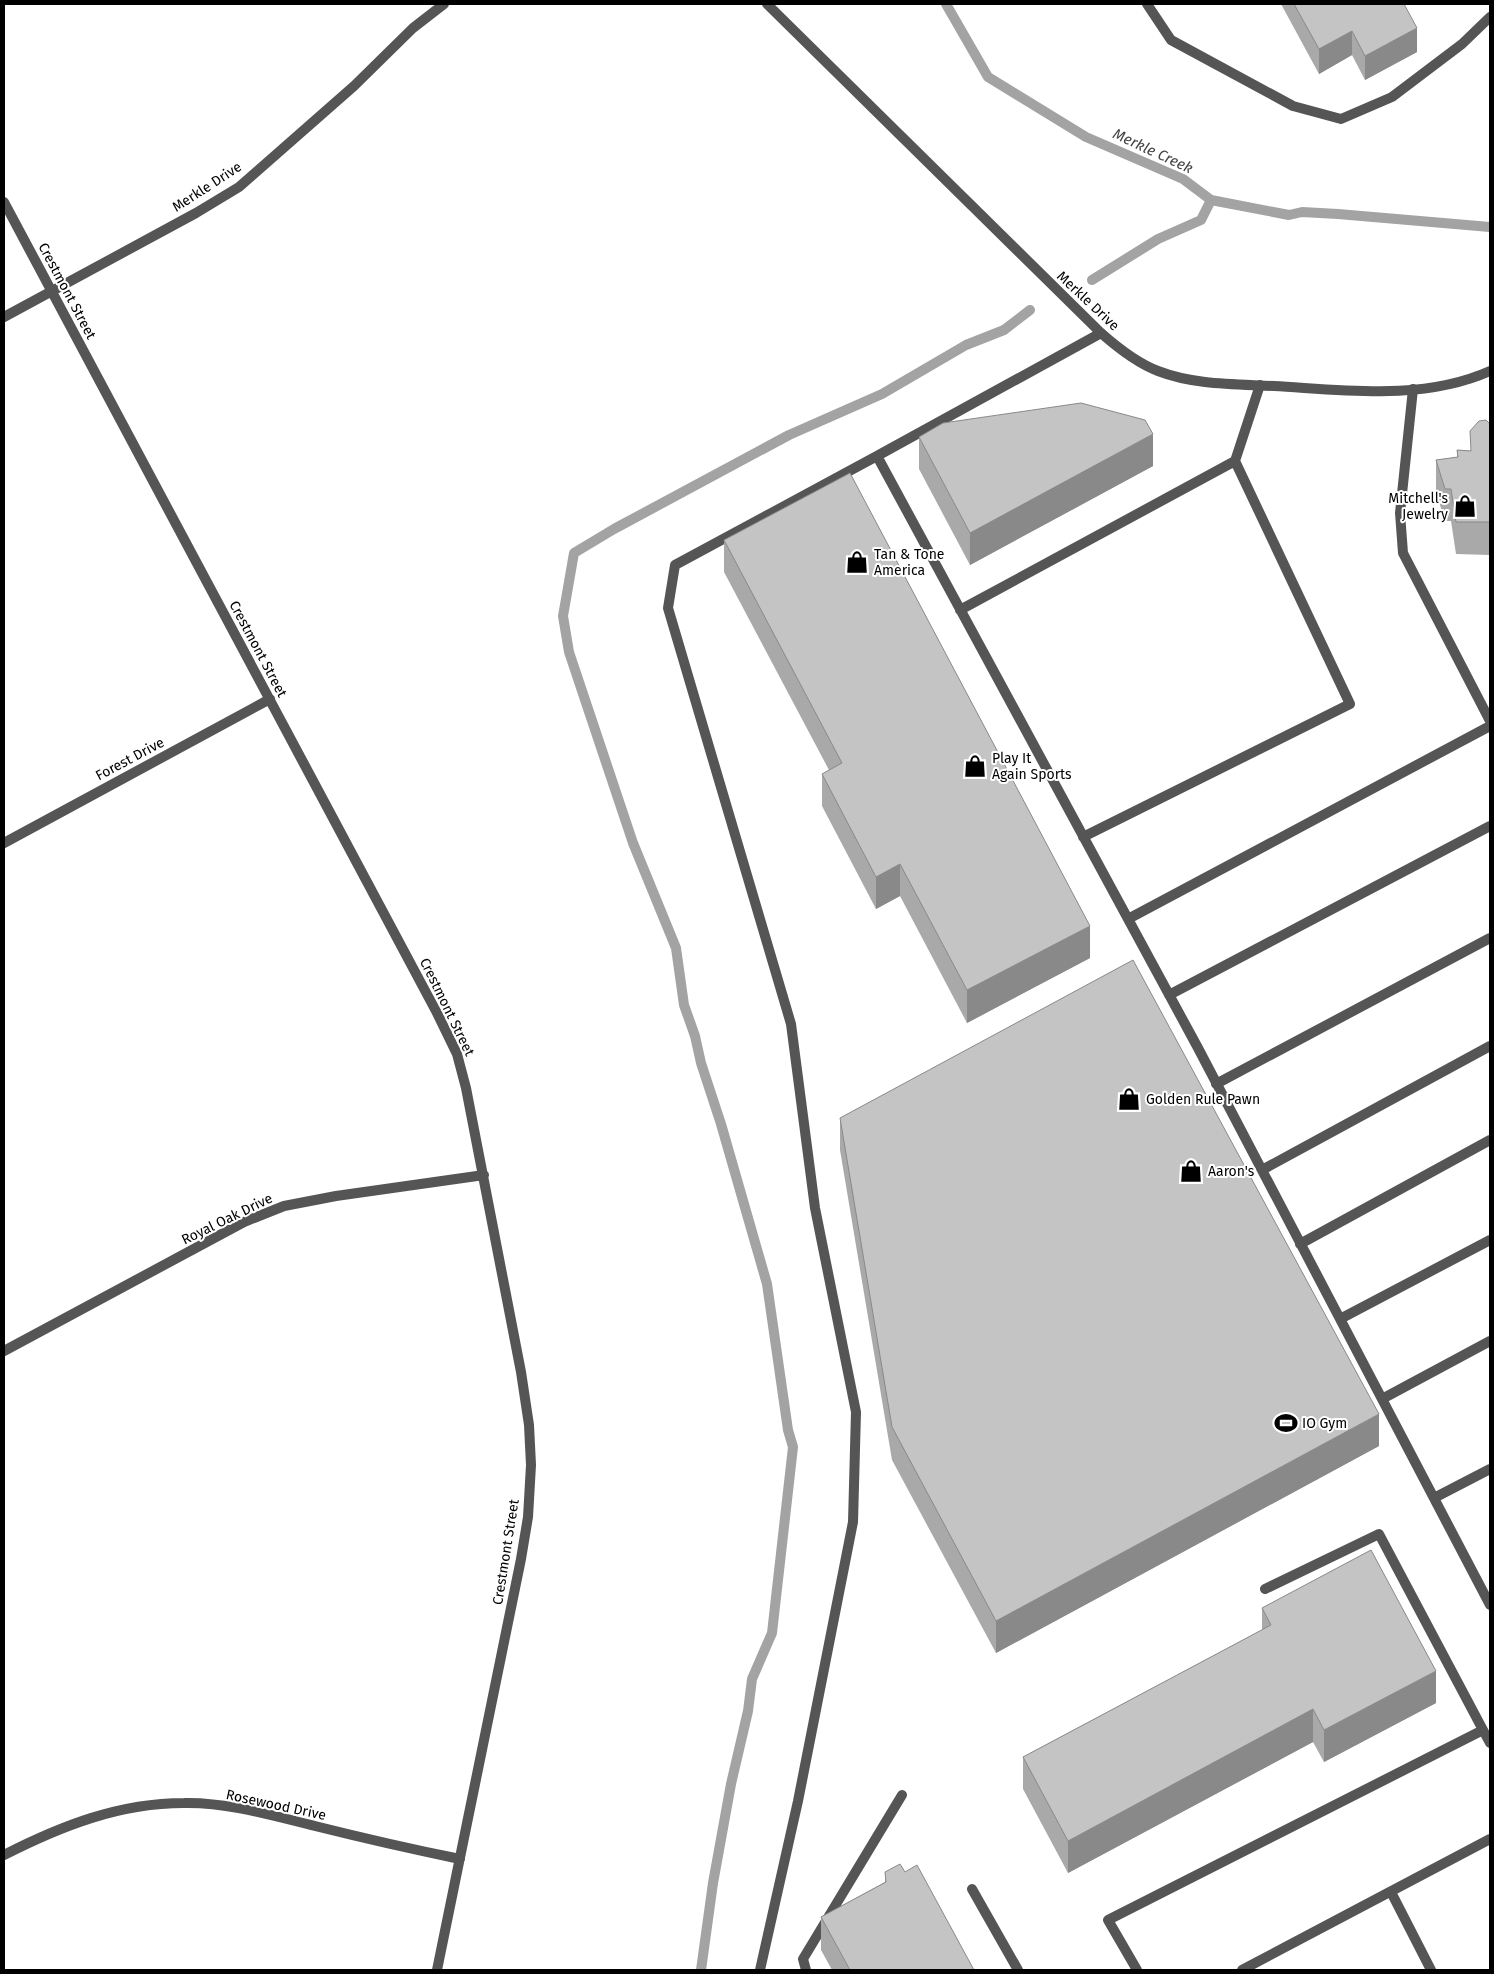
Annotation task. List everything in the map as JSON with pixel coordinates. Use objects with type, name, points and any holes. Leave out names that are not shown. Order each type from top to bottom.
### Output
[{"type":"street","name":"Merkle Drive","points":[[4,317],[196,214],[240,186],[354,86],[413,28],[444,4]]},
{"type":"street","name":"Merkle Drive","points":[[767,4],[1101,333],[1136,360],[1158,371],[1193,381],[1375,392],[1413,389],[1456,382],[1490,371]]},
{"type":"street","points":[[1147,4],[1171,40],[1294,106],[1342,119],[1392,97],[1462,44],[1490,17]]},
{"type":"street","name":"Crestmont Street","points":[[4,202],[457,1054],[484,1175],[521,1372],[529,1425],[531,1465],[528,1517],[521,1559],[437,1970]]},
{"type":"street","points":[[760,1970],[798,1800],[853,1522],[856,1412],[815,1208],[791,1024],[668,608],[675,565],[1101,333]]},
{"type":"street","points":[[960,610],[1235,460],[1260,385]]},
{"type":"street","points":[[1413,389],[1400,512],[1402,553],[1490,721]]},
{"type":"street","points":[[877,456],[1169,995],[1490,1605]]},
{"type":"street","points":[[1083,837],[1350,704],[1235,460]]},
{"type":"street","name":"Forest Drive","points":[[4,843],[270,700]]},
{"type":"street","points":[[1128,919],[1490,726]]},
{"type":"street","points":[[1169,995],[1490,826]]},
{"type":"street","points":[[1216,1084],[1490,938]]},
{"type":"street","points":[[1262,1170],[1490,1046]]},
{"type":"street","points":[[1300,1244],[1490,1140]]},
{"type":"street","name":"Royal Oak Drive","points":[[4,1351],[244,1222],[284,1206],[336,1196],[484,1175]]},
{"type":"street","points":[[1340,1319],[1490,1240]]},
{"type":"street","points":[[1382,1399],[1490,1341]]},
{"type":"street","points":[[1434,1498],[1490,1469]]},
{"type":"street","points":[[1265,1589],[1379,1534],[1490,1743]]},
{"type":"street","points":[[1137,1970],[1108,1920],[1482,1730]]},
{"type":"street","points":[[806,1970],[803,1959],[902,1795]]},
{"type":"street","name":"Rosewood Drive","points":[[4,1855],[48,1833],[93,1816],[133,1807],[185,1802],[251,1810],[390,1845],[460,1859]]},
{"type":"street","points":[[1242,1970],[1490,1839]]},
{"type":"street","points":[[972,1889],[1018,1970]]},
{"type":"street","points":[[1391,1892],[1431,1970]]},
{"type":"building","points":[[1294,4],[1404,4],[1417,28],[1365,56],[1352,31],[1319,49]]},
{"type":"building","points":[[1081,403],[1145,420],[1153,434],[970,533],[919,437],[943,423]]},
{"type":"building","points":[[1486,420],[1490,424],[1490,522],[1456,522],[1451,489],[1445,489],[1436,460],[1458,457],[1457,450],[1471,451],[1470,431],[1479,421]]},
{"type":"building","points":[[850,473],[1090,926],[967,990],[900,864],[876,877],[822,774],[842,763],[724,540]]},
{"type":"building","points":[[1133,960],[1379,1414],[996,1621],[892,1427],[840,1118]]},
{"type":"building","points":[[1371,1550],[1436,1671],[1324,1730],[1313,1709],[1068,1841],[1023,1757],[1271,1625],[1262,1608]]},
{"type":"building","points":[[900,1864],[905,1872],[917,1865],[974,1970],[850,1970],[821,1917],[886,1882],[885,1872]]},
{"type":"waterway","name":"Merkle Creek","points":[[946,4],[988,77],[1086,137],[1183,179],[1211,200],[1289,215],[1302,212],[1338,214],[1490,227]]},
{"type":"waterway","points":[[1092,280],[1158,239],[1201,220],[1211,200]]},
{"type":"waterway","points":[[701,1970],[713,1883],[731,1784],[748,1711],[752,1679],[772,1633],[793,1447],[788,1430],[767,1284],[721,1124],[701,1063],[695,1036],[684,1005],[676,948],[633,843],[569,652],[563,616],[574,553],[614,529],[789,435],[882,394],[966,345],[1004,330],[1030,310]]},
{"type":"place","name":"Mitchell's Jewelry","points":[[1465,506]]},
{"type":"place","name":"Tan & Tone America","points":[[857,562]]},
{"type":"place","name":"Play It Again Sports","points":[[975,766]]},
{"type":"place","name":"Golden Rule Pawn","points":[[1129,1099]]},
{"type":"place","name":"Aaron's","points":[[1191,1171]]},
{"type":"place","name":"IO Gym","points":[[1286,1423]]}]
